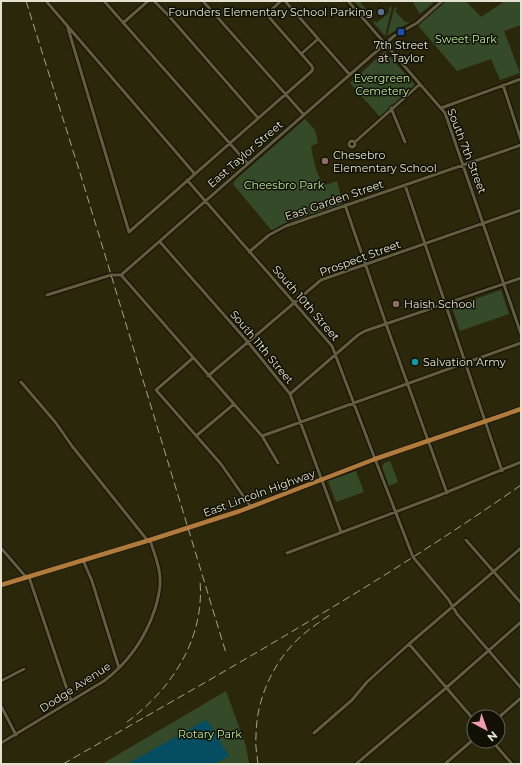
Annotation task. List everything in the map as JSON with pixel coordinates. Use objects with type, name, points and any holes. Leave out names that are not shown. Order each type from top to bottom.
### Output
[{"type":"main road","name":"East Lincoln Highway","points":[[1,585],[251,507],[374,460],[521,409]]},
{"type":"street","points":[[46,1],[194,173]]},
{"type":"street","points":[[104,1],[248,164]]},
{"type":"street","points":[[123,23],[148,1]]},
{"type":"street","points":[[154,1],[258,118]]},
{"type":"street","points":[[204,1],[304,115]]},
{"type":"street","points":[[66,25],[129,232],[194,173],[311,72],[313,68],[311,65],[269,17],[269,12],[281,1]]},
{"type":"street","points":[[285,1],[350,75]]},
{"type":"street","name":"South 7th Street","points":[[348,1],[441,108],[447,118],[521,334]]},
{"type":"street","name":"East Taylor Street","points":[[121,275],[394,36],[417,23],[442,1]]},
{"type":"street","points":[[301,54],[318,39]]},
{"type":"street","points":[[441,108],[521,79]]},
{"type":"street","points":[[354,142],[420,84]]},
{"type":"street","points":[[502,85],[521,140]]},
{"type":"street","points":[[391,108],[404,142]]},
{"type":"street","name":"East Garden Street","points":[[250,252],[276,230],[293,223],[521,145]]},
{"type":"street","name":"South 10th Street","points":[[187,180],[332,346],[374,460],[413,557],[448,599],[457,614],[521,688]]},
{"type":"street","points":[[405,185],[502,471]]},
{"type":"street","points":[[345,206],[447,493]]},
{"type":"street","name":"Prospect Street","points":[[208,376],[321,280],[521,210]]},
{"type":"street","name":"South 11th Street","points":[[160,242],[248,341],[290,394],[342,532]]},
{"type":"street","points":[[46,295],[111,275],[121,275],[262,436],[278,463]]},
{"type":"street","points":[[290,394],[362,333],[521,278]]},
{"type":"street","points":[[262,436],[353,402],[521,343]]},
{"type":"street","points":[[193,358],[156,390],[221,464],[251,507]]},
{"type":"street","points":[[21,382],[56,422],[72,446],[149,540]]},
{"type":"street","points":[[196,436],[234,404]]},
{"type":"street","points":[[287,553],[447,493],[521,462]]},
{"type":"street","name":"Dodge Avenue","points":[[1,743],[100,683],[128,659],[143,638],[151,621],[159,594],[159,568],[149,540]]},
{"type":"street","points":[[466,540],[521,603]]},
{"type":"street","points":[[1,548],[28,577],[71,701]]},
{"type":"street","points":[[314,733],[352,700],[368,682],[409,644],[521,548]]},
{"type":"street","points":[[83,560],[92,581],[119,668]]},
{"type":"street","points":[[356,764],[521,622]]},
{"type":"street","points":[[409,644],[466,711]]},
{"type":"street","points":[[1,681],[24,670]]},
{"type":"street","points":[[506,711],[521,698]]},
{"type":"street","points":[[1,706],[16,735]]},
{"type":"street","points":[[445,764],[466,746]]},
{"type":"street","points":[[499,749],[512,764]]},
{"type":"green space","points":[[354,1],[359,1],[368,12],[372,11],[374,14],[370,18]]},
{"type":"green space","points":[[416,1],[432,1],[433,3],[420,14],[413,3]]},
{"type":"green space","name":"Sweet Park","points":[[439,1],[466,1],[481,17],[505,1],[521,1],[521,25],[504,31],[520,73],[500,80],[491,59],[457,71],[415,22]]},
{"type":"green space","points":[[392,6],[385,36],[373,22],[375,21],[376,23],[389,13],[389,8]]},
{"type":"green space","points":[[396,7],[397,9],[395,11],[405,22],[409,23],[387,36],[394,9]]},
{"type":"green space","name":"Evergreen Cemetery","points":[[385,51],[415,85],[380,117],[350,83]]},
{"type":"green space","name":"Cheesbro Park","points":[[305,119],[315,130],[318,143],[311,146],[315,167],[319,177],[325,185],[337,181],[343,204],[285,223],[272,231],[233,184],[235,180]]},
{"type":"green space","points":[[501,290],[509,314],[460,331],[452,307]]},
{"type":"green space","points":[[390,461],[398,482],[389,486],[382,467],[384,463]]},
{"type":"green space","points":[[356,471],[364,492],[336,502],[328,481]]},
{"type":"green space","name":"Rotary Park","points":[[226,691],[246,746],[249,764],[102,764]]},
{"type":"water","points":[[205,720],[209,723],[229,756],[215,764],[127,764],[183,733]]},
{"type":"railway","points":[[26,1],[81,176],[226,653]]},
{"type":"railway","points":[[63,764],[295,630],[409,560],[521,485]]},
{"type":"railway","points":[[127,722],[158,694],[171,678],[182,660],[191,642],[197,622],[200,602],[200,581]]},
{"type":"railway","points":[[258,764],[256,743],[257,723],[262,698],[272,673],[296,641],[308,630],[330,615]]},
{"type":"place","name":"Founders Elementary School Parking","points":[[381,12]]},
{"type":"place","name":"7th Street at Taylor","points":[[401,32]]},
{"type":"place","name":"Chesebro Elementary School","points":[[325,161]]},
{"type":"place","name":"Haish School","points":[[396,304]]},
{"type":"place","name":"Salvation Army","points":[[415,362]]}]
